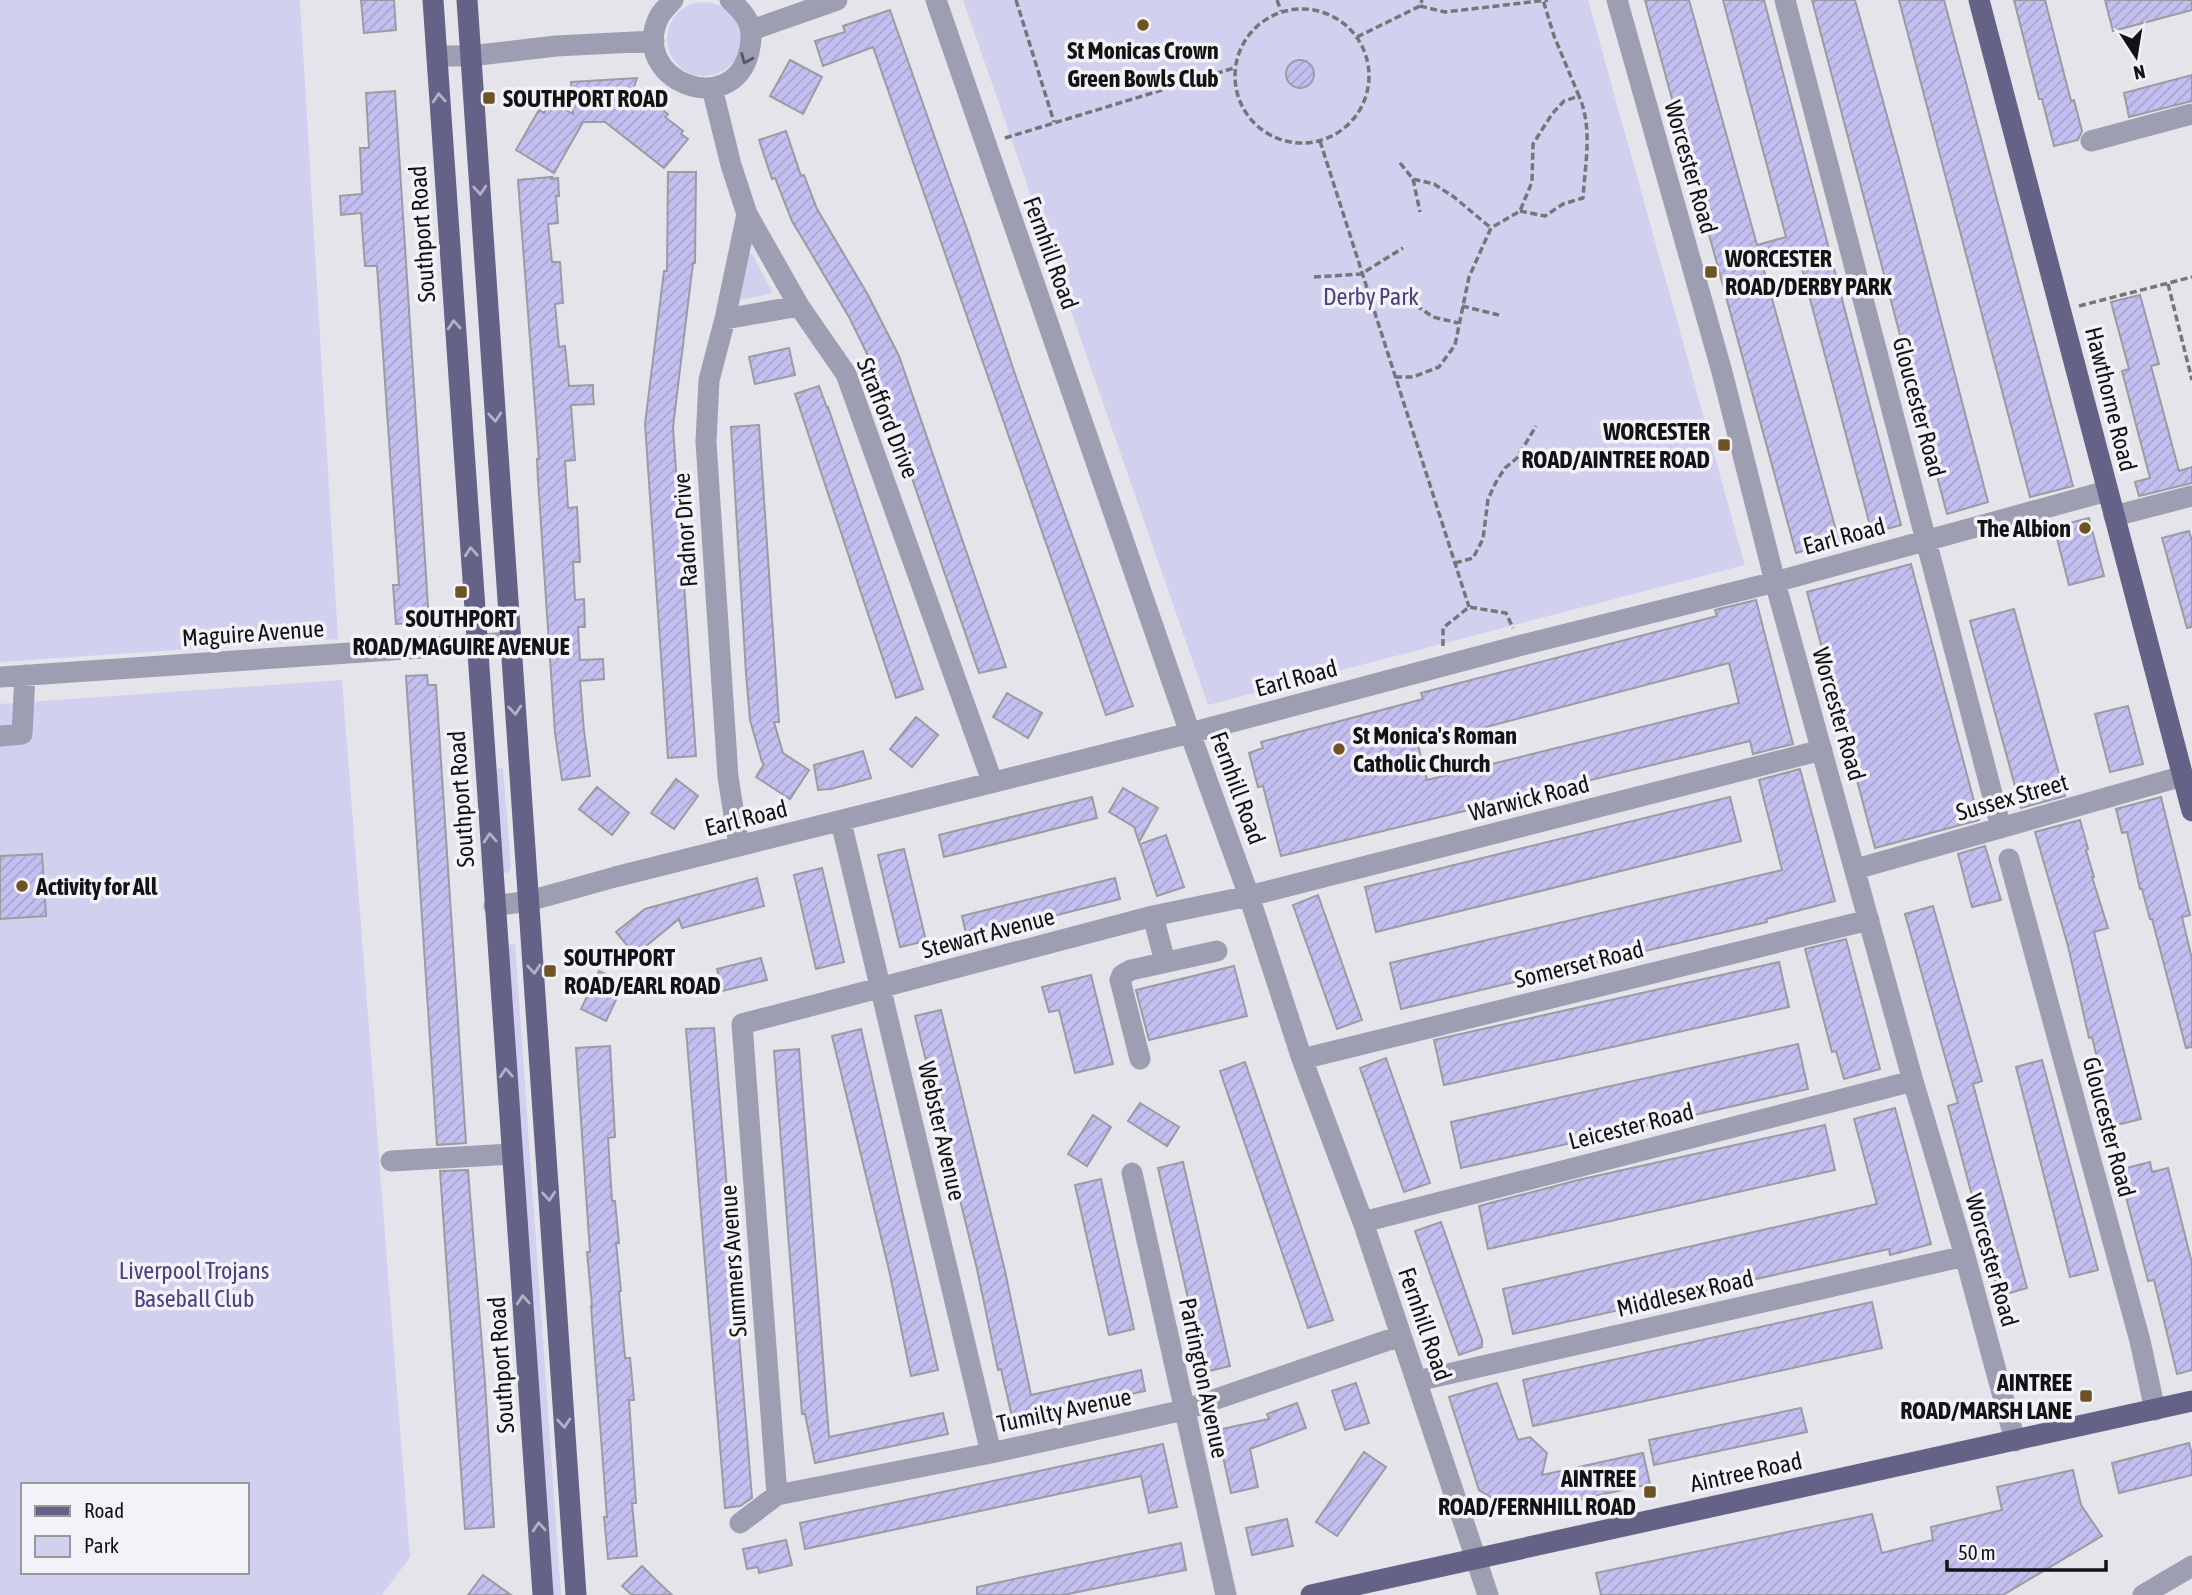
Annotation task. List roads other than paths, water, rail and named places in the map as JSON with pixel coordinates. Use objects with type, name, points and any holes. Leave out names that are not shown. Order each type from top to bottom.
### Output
[{"type":"main road","name":"Southport Road","points":[[433,0],[543,1595]]},
{"type":"main road","points":[[467,0],[576,1595]]},
{"type":"main road","name":"Hawthorne Road","points":[[1979,0],[2192,811]]},
{"type":"main road","name":"Aintree Road","points":[[1311,1595],[2192,1401]]},
{"type":"street","points":[[673,0],[659,17],[654,41],[660,63],[671,76],[695,88],[712,88],[736,76],[747,62],[752,30],[744,13],[730,0]]},
{"type":"street","points":[[752,30],[837,0]]},
{"type":"street","name":"Fernhill Road","points":[[936,0],[984,145],[1054,337],[1249,896],[1303,1059],[1363,1222],[1488,1595]]},
{"type":"street","name":"Worcester Road","points":[[1617,0],[1722,372],[1775,582],[1868,920],[1965,1256],[2015,1441]]},
{"type":"street","name":"Gloucester Road","points":[[1785,0],[2001,828]]},
{"type":"street","points":[[437,56],[470,56],[556,46],[654,41]]},
{"type":"street","name":"Strafford Drive","points":[[712,88],[747,214],[799,306],[846,374],[992,781]]},
{"type":"street","points":[[2091,141],[2192,114]]},
{"type":"street","name":"Radnor Drive","points":[[739,846],[728,777],[706,442],[709,380],[726,318],[747,214]]},
{"type":"street","points":[[726,318],[799,306]]},
{"type":"street","name":"Earl Road","points":[[495,906],[529,901],[992,781],[1190,733],[1927,542],[2107,491]]},
{"type":"street","points":[[2114,516],[2192,496]]},
{"type":"street","name":"Maguire Avenue","points":[[0,677],[510,642]]},
{"type":"street","points":[[0,736],[22,734],[25,675]]},
{"type":"street","name":"Warwick Road","points":[[1249,896],[1822,750]]},
{"type":"street","name":"Sussex Street","points":[[1856,869],[2183,776]]},
{"type":"street","name":"Webster Avenue","points":[[841,822],[991,1452]]},
{"type":"street","name":"Gloucester Road","points":[[2009,859],[2140,1340],[2155,1410]]},
{"type":"street","name":"Stewart Avenue","points":[[742,1024],[1153,916],[1249,896]]},
{"type":"street","points":[[1153,916],[1165,962]]},
{"type":"street","name":"Somerset Road","points":[[1303,1059],[1868,920]]},
{"type":"street","points":[[1140,1059],[1120,980],[1122,975],[1131,970],[1217,950]]},
{"type":"street","name":"Summers Avenue","points":[[742,1024],[777,1495]]},
{"type":"street","name":"Leicester Road","points":[[1363,1222],[1913,1081]]},
{"type":"street","points":[[391,1161],[512,1154]]},
{"type":"street","name":"Partington Avenue","points":[[1132,1173],[1226,1595]]},
{"type":"street","name":"Middlesex Road","points":[[1417,1381],[1965,1256]]},
{"type":"street","name":"Tumilty Avenue","points":[[740,1523],[777,1495],[1184,1410],[1400,1336]]},
{"type":"street","points":[[2143,1595],[2192,1566]]},
{"type":"place","name":"St Monicas Crown Green Bowls Club","points":[[1143,25]]},
{"type":"place","name":"SOUTHPORT ROAD","points":[[489,98]]},
{"type":"place","name":"WORCESTER ROAD/DERBY PARK","points":[[1711,272]]},
{"type":"place","name":"WORCESTER ROAD/AINTREE ROAD","points":[[1724,445]]},
{"type":"place","name":"The Albion","points":[[2085,528]]},
{"type":"place","name":"SOUTHPORT ROAD/MAGUIRE AVENUE","points":[[461,592]]},
{"type":"place","name":"St Monica's Roman Catholic Church","points":[[1339,749]]},
{"type":"place","name":"Activity for All","points":[[22,886]]},
{"type":"place","name":"SOUTHPORT ROAD/EARL ROAD","points":[[550,971]]},
{"type":"place","name":"AINTREE ROAD/MARSH LANE","points":[[2086,1396]]},
{"type":"place","name":"AINTREE ROAD/FERNHILL ROAD","points":[[1650,1492]]},
{"type":"park label","name":"Derby Park","points":[[1371,296]]},
{"type":"park label","name":"Liverpool Trojans Baseball Club","points":[[194,1284]]}]
